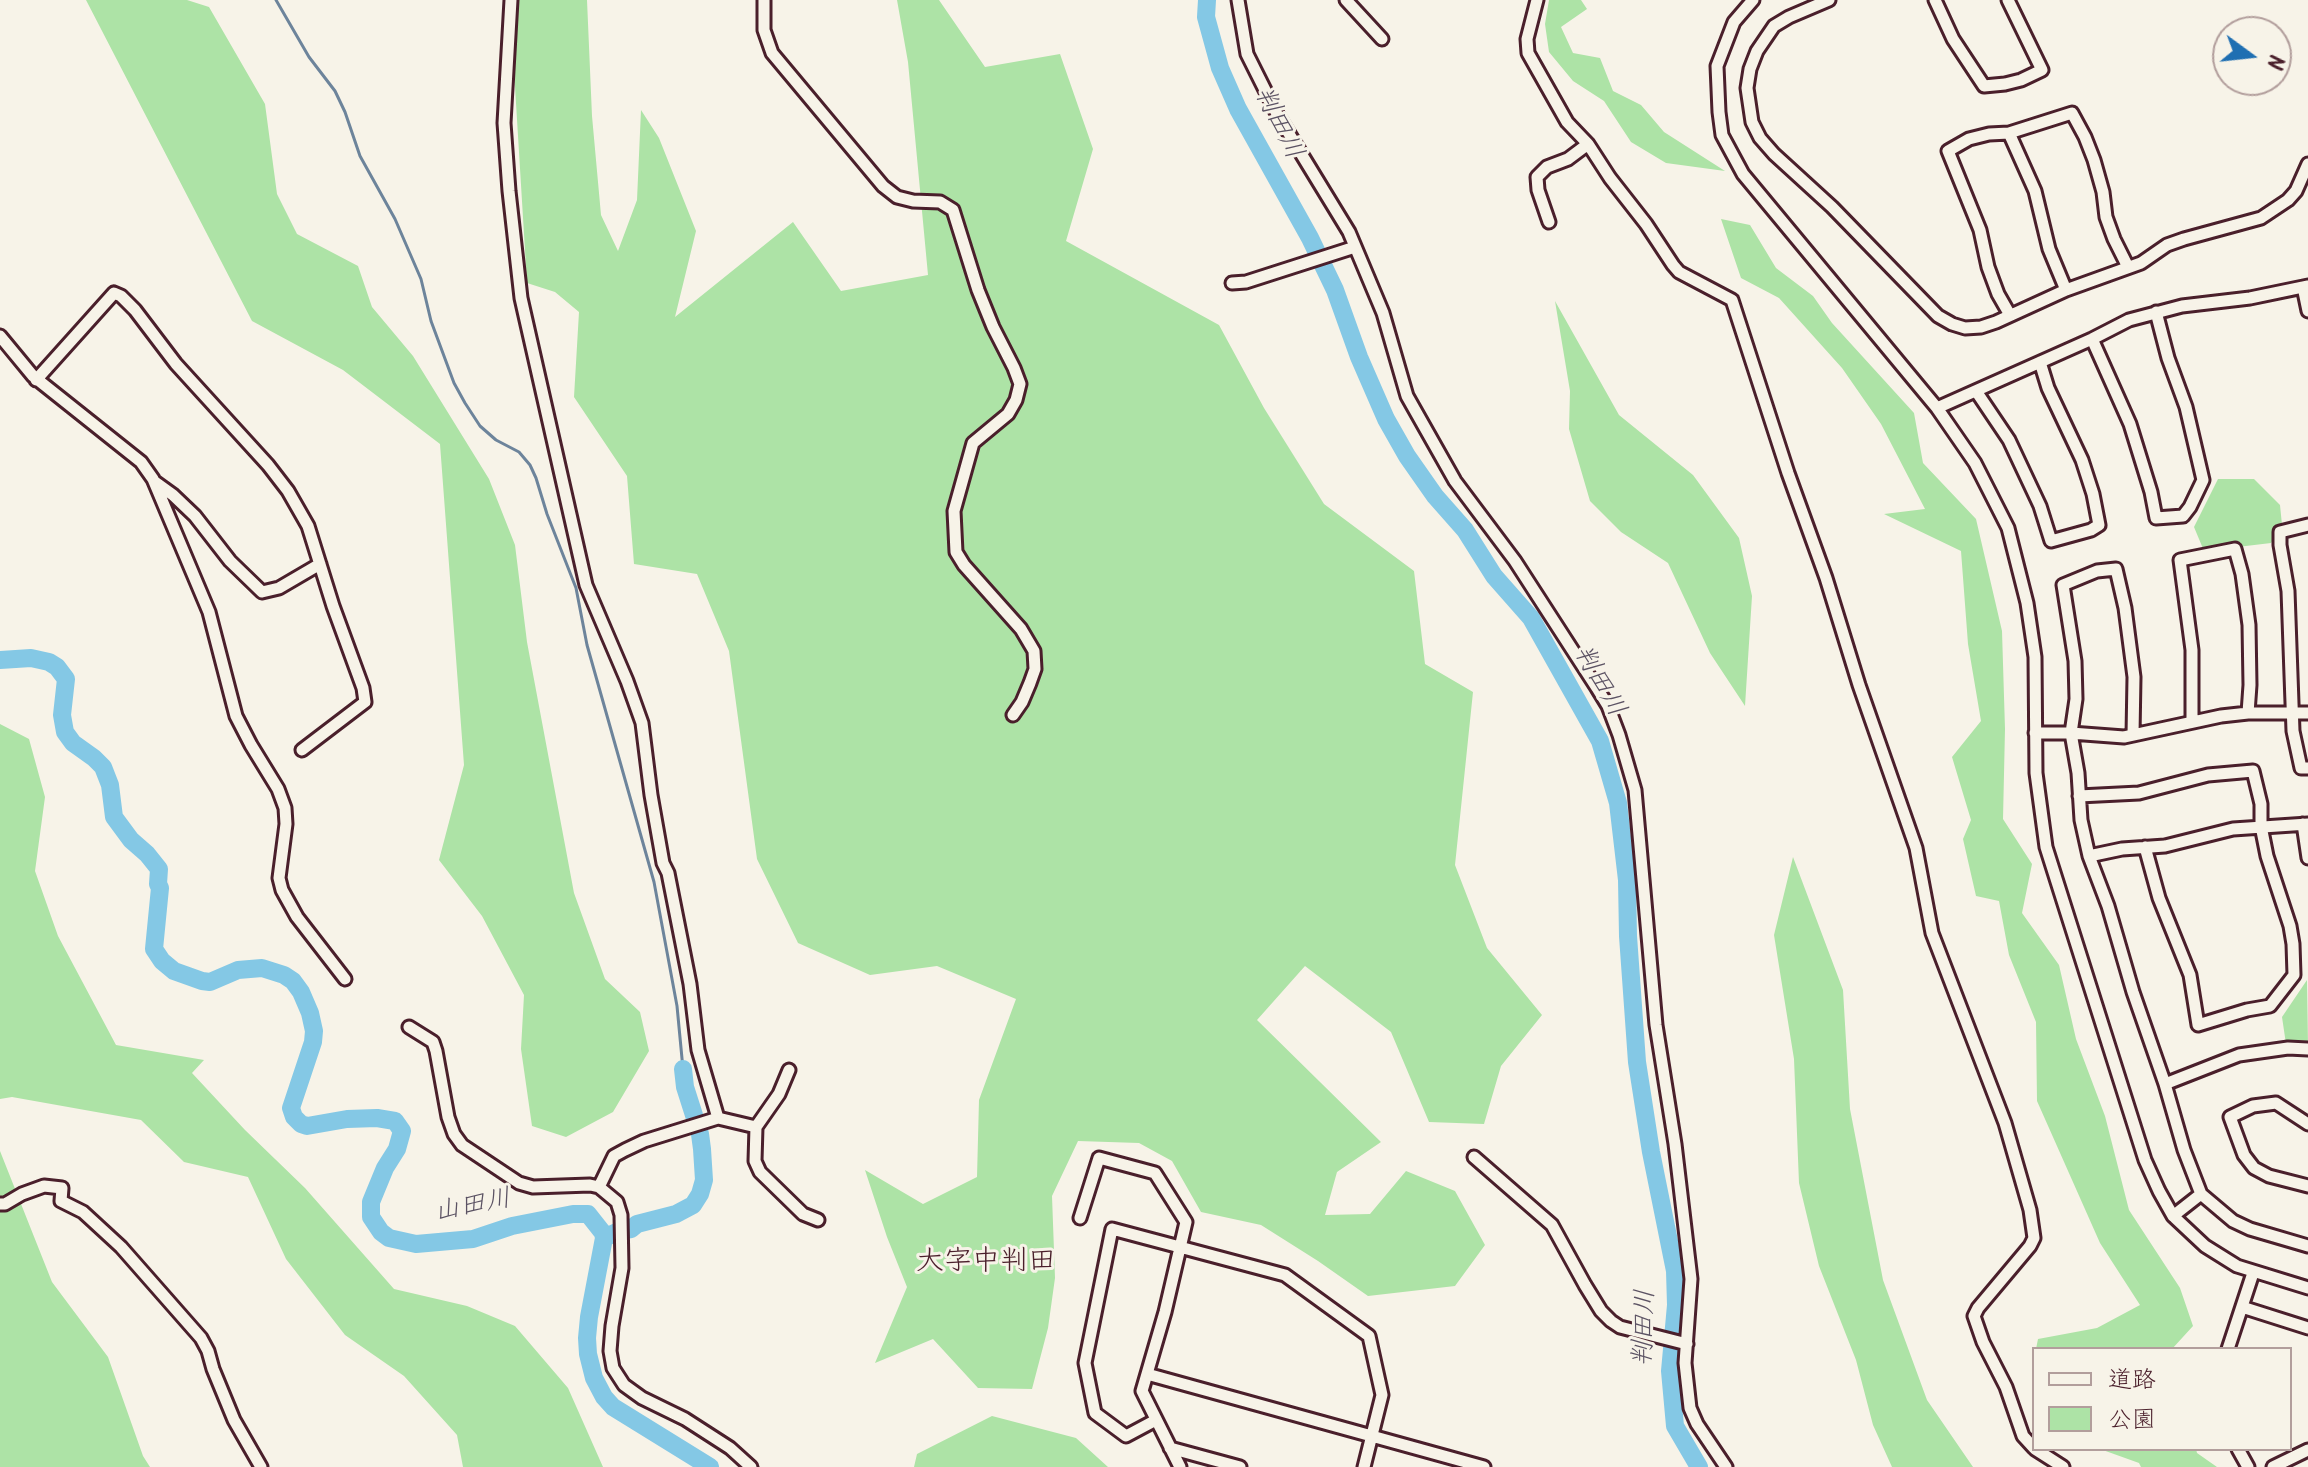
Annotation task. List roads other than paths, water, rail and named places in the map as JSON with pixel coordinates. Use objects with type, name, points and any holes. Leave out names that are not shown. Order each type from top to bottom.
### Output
[{"type":"street","points":[[511,0],[504,123],[521,298],[586,585],[642,723],[651,795],[690,984],[698,1050],[718,1118]]},
{"type":"street","points":[[764,0],[764,30],[772,53],[883,186],[897,197],[940,202],[953,210],[978,290],[1020,384],[1008,414],[973,443],[954,511],[956,552],[1021,629],[1034,651],[1035,669],[1022,702],[1013,715]]},
{"type":"street","points":[[1238,0],[1247,54],[1277,114],[1349,232],[1383,313],[1407,396],[1455,481],[1528,579],[1608,706],[1628,763],[1640,826],[1656,1025],[1673,1129],[1691,1279],[1683,1344],[1690,1408],[1726,1467]]},
{"type":"street","points":[[1346,0],[1382,39]]},
{"type":"street","points":[[1537,0],[1527,39],[1528,53],[1567,122],[1588,144],[1679,272],[1732,300],[1916,848],[1932,933],[2005,1123],[2030,1210],[2034,1238],[2030,1246],[1974,1316],[1983,1342],[2006,1387],[2023,1436],[2032,1446]]},
{"type":"street","points":[[1753,0],[1734,22],[1717,66],[1722,135],[1743,174],[1937,408],[1975,463],[2008,528],[2027,603],[2035,657],[2036,773],[2046,847],[2145,1160],[2173,1216],[2205,1246],[2253,1273],[2308,1288]]},
{"type":"street","points":[[1829,0],[1774,26],[1757,51],[1747,88],[1752,122],[1760,138],[1913,287],[1938,316],[1952,324],[1965,328],[1981,327],[2128,267],[2184,239],[2261,218],[2296,191],[2308,164]]},
{"type":"street","points":[[1935,0],[1953,39],[1984,86],[2021,80],[2042,70],[2008,0]]},
{"type":"street","points":[[2010,315],[1993,280],[1980,230],[1948,151],[1969,139],[2009,133],[2072,113],[2094,160],[2106,217],[2128,267]]},
{"type":"street","points":[[2009,133],[2035,191],[2049,249],[2066,290]]},
{"type":"street","points":[[1549,222],[1540,198],[1537,177],[1547,167],[1568,159],[1588,144]]},
{"type":"street","points":[[1232,283],[1246,282],[1355,247]]},
{"type":"street","points":[[1937,408],[2129,320],[2156,312],[2306,287],[2308,311]]},
{"type":"street","points":[[36,380],[114,293],[121,296],[176,364],[241,434],[288,491],[308,526],[363,688],[365,702],[302,750]]},
{"type":"street","points":[[2092,339],[2130,424],[2156,518],[2183,516],[2203,480],[2186,407],[2168,358],[2156,312]]},
{"type":"street","points":[[0,336],[36,380],[141,462],[154,481],[209,612],[236,716],[278,789],[285,808],[279,878],[282,890],[297,917],[345,979]]},
{"type":"street","points":[[1976,391],[2009,440],[2040,506],[2051,541],[2091,530],[2099,525],[2093,494],[2082,460],[2048,388],[2040,362]]},
{"type":"street","points":[[154,481],[195,516],[230,561],[262,592],[279,588],[320,564]]},
{"type":"street","points":[[2308,525],[2280,532],[2288,591],[2296,752],[2301,768],[2308,768]]},
{"type":"street","points":[[2192,721],[2192,650],[2180,560],[2235,549],[2249,625],[2248,713]]},
{"type":"street","points":[[2133,735],[2134,677],[2125,608],[2116,569],[2097,571],[2063,585],[2075,661],[2076,699],[2071,733],[2081,820],[2089,856],[2201,1194],[2233,1221],[2308,1246]]},
{"type":"street","points":[[2035,733],[2124,737],[2192,721],[2248,713],[2308,713]]},
{"type":"street","points":[[2079,796],[2139,793],[2208,775],[2253,771],[2273,879],[2290,926],[2294,975],[2270,1006],[2198,1025],[2190,975],[2159,898],[2145,847]]},
{"type":"street","points":[[2089,856],[2183,842],[2233,829],[2306,824],[2308,858]]},
{"type":"street","points":[[409,1027],[433,1042],[448,1117],[462,1145],[519,1183],[533,1187],[599,1187],[617,1202],[621,1215],[622,1268],[612,1326],[610,1351],[613,1368],[624,1385],[642,1398],[685,1419],[730,1448],[751,1467]]},
{"type":"street","points":[[2165,1084],[2239,1055],[2288,1048],[2308,1049]]},
{"type":"street","points":[[789,1070],[779,1094],[756,1127],[755,1161],[760,1172],[803,1214],[818,1220]]},
{"type":"street","points":[[2308,1124],[2276,1103],[2253,1106],[2230,1117],[2244,1155],[2254,1168],[2269,1176],[2308,1186]]},
{"type":"street","points":[[599,1187],[614,1156],[644,1141],[718,1118],[756,1127]]},
{"type":"street","points":[[1474,1157],[1552,1225],[1585,1285],[1611,1321],[1620,1327],[1683,1344]]},
{"type":"street","points":[[1080,1218],[1099,1158],[1155,1173],[1186,1222],[1142,1391],[1180,1467]]},
{"type":"street","points":[[0,1204],[44,1186],[62,1188],[61,1201],[83,1212],[121,1247],[201,1338],[234,1420],[261,1467]]},
{"type":"street","points":[[2173,1216],[2201,1194]]},
{"type":"street","points":[[1156,1420],[1126,1436],[1095,1413],[1085,1363],[1112,1229],[1285,1275],[1369,1336],[1382,1395],[1364,1467]]},
{"type":"street","points":[[2229,1347],[2253,1273]]},
{"type":"street","points":[[2242,1307],[2308,1328]]},
{"type":"street","points":[[1147,1374],[1484,1467]]},
{"type":"street","points":[[1170,1448],[1240,1467]]},
{"type":"street","points":[[2273,1467],[2308,1450]]},
{"type":"street","points":[[2039,1451],[2063,1467]]},
{"type":"waterway","points":[[276,0],[309,57],[335,91],[360,156],[395,219],[421,279],[431,321],[454,383],[480,426],[496,440],[519,452],[536,478],[576,588],[587,645],[654,882],[677,1006],[683,1069]]},
{"type":"waterway","name":"判田川","points":[[1207,0],[1206,17],[1220,68],[1238,109],[1310,238],[1335,290],[1386,419],[1435,496],[1465,530],[1494,576],[1531,618],[1600,741],[1618,803],[1627,880],[1637,1062],[1675,1271],[1676,1305],[1670,1371],[1675,1426],[1699,1467]]},
{"type":"waterway","name":"山田川","points":[[0,660],[31,658],[49,662],[66,679],[62,715],[65,732],[73,743],[103,767],[110,785],[114,817],[159,869],[154,949],[162,961],[174,971],[210,982],[238,970],[262,968],[284,975],[301,992],[314,1031],[291,1108],[294,1117],[307,1126],[347,1119],[377,1118],[395,1121],[402,1131],[397,1149],[385,1168],[371,1202],[371,1217],[381,1232],[389,1238],[416,1244],[473,1239],[512,1226],[588,1214],[604,1238]]},
{"type":"waterway","points":[[604,1238],[637,1224],[676,1214],[693,1205],[700,1194],[704,1180],[700,1134],[685,1087],[683,1069]]},
{"type":"waterway","points":[[604,1238],[587,1338],[594,1378],[613,1407],[710,1467]]},
{"type":"district","name":"大字中判田","points":[[986,1264]]}]
